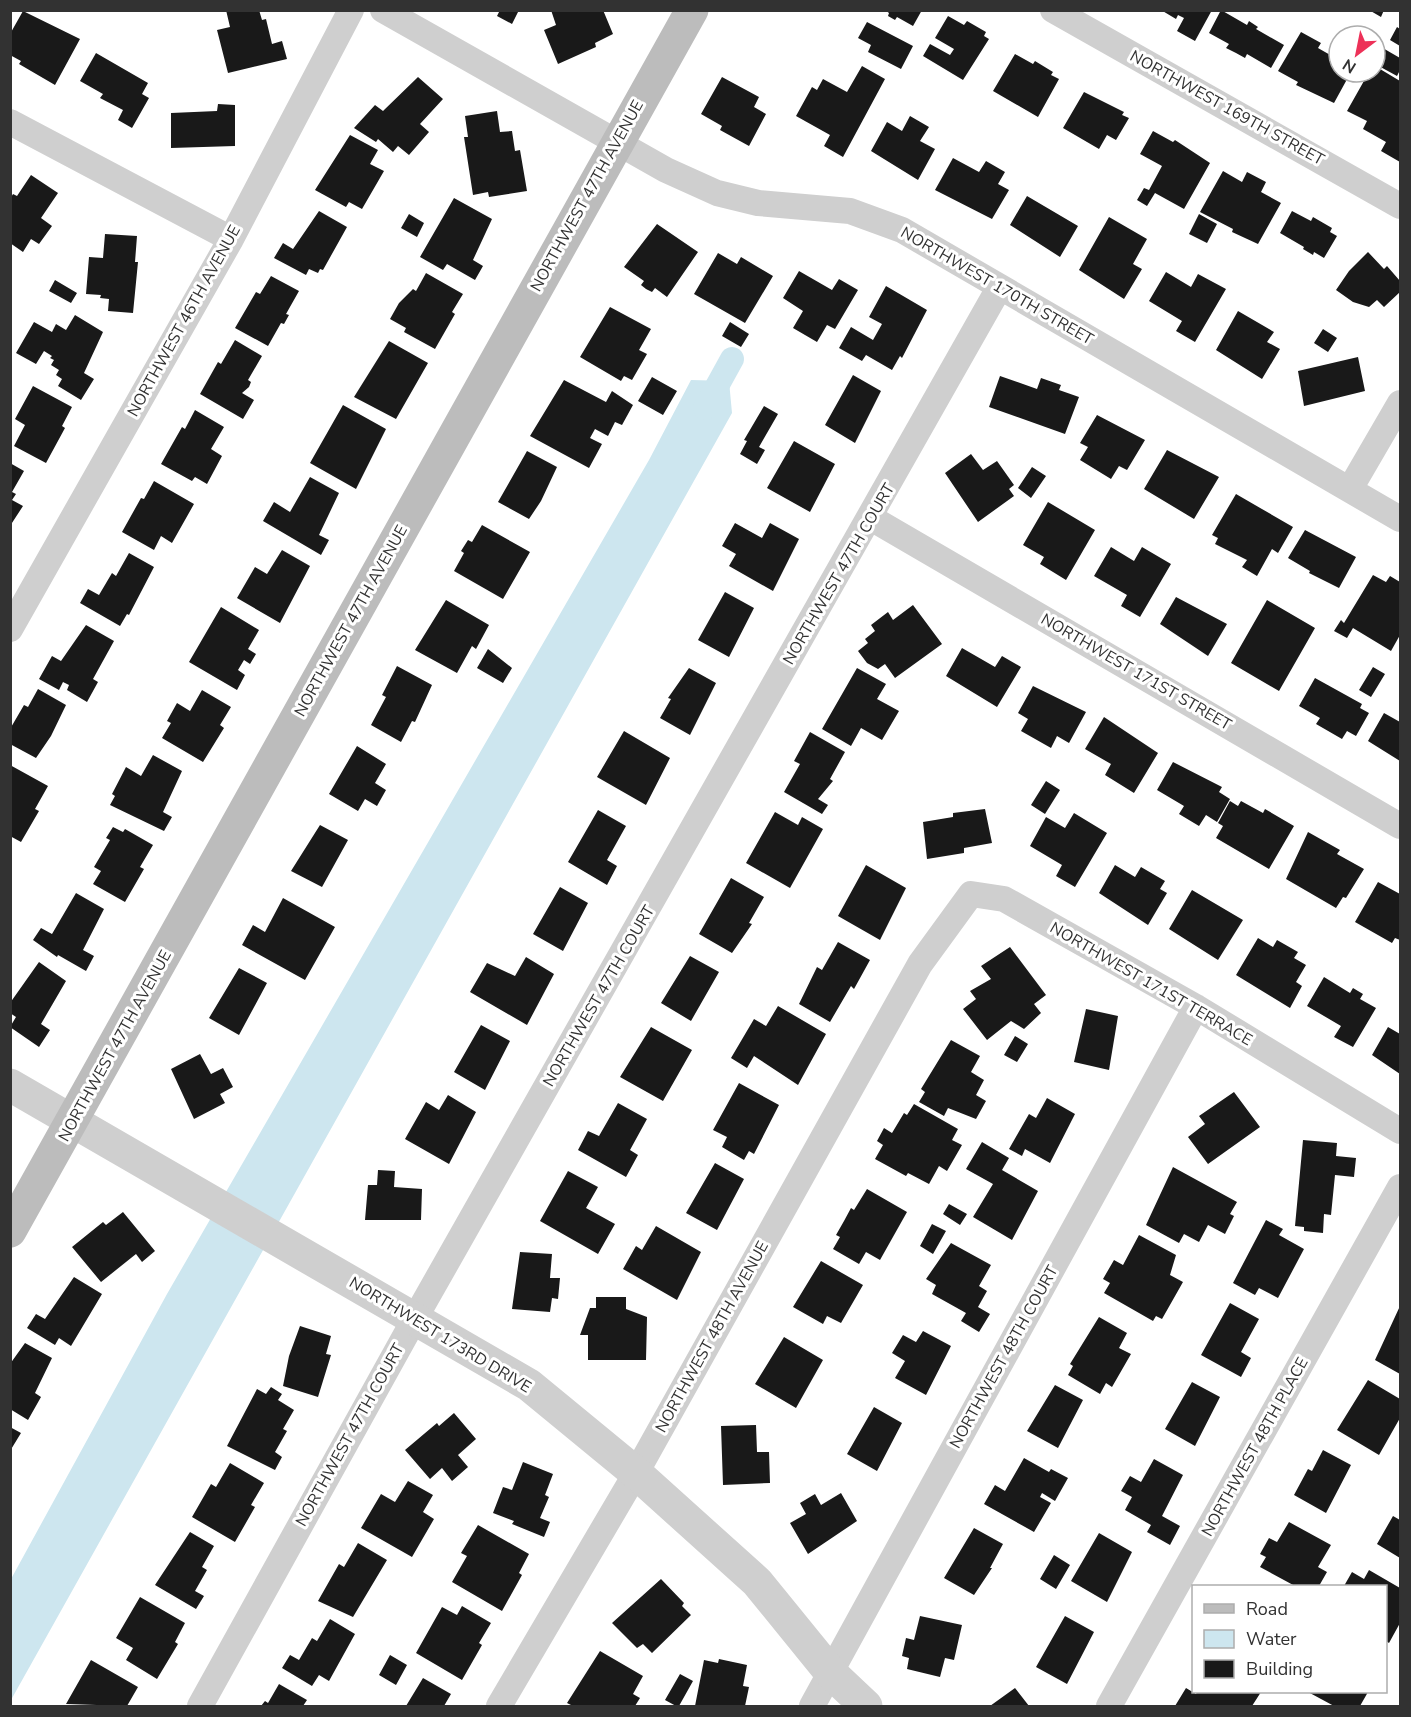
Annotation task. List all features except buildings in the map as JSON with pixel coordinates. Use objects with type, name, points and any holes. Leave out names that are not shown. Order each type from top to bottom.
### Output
[{"type":"main road","name":"NORTHWEST 47TH AVENUE","points":[[10,1231],[73,1122],[692,10]]},
{"type":"street","name":"NORTHWEST 46TH AVENUE","points":[[10,629],[231,238],[351,10]]},
{"type":"street","name":"NORTHWEST 170TH STREET","points":[[383,10],[666,170],[717,193],[758,203],[850,211],[902,230],[1401,519]]},
{"type":"street","name":"NORTHWEST 169TH STREET","points":[[1053,10],[1401,206]]},
{"type":"street","points":[[10,122],[231,238]]},
{"type":"street","name":"NORTHWEST 47TH COURT","points":[[200,1707],[414,1320],[871,518],[999,288]]},
{"type":"street","points":[[1350,489],[1401,403]]},
{"type":"street","name":"NORTHWEST 171ST STREET","points":[[871,518],[1401,826]]},
{"type":"street","name":"NORTHWEST 171ST TERRACE","points":[[920,964],[971,894],[1004,900],[1196,1007],[1401,1131]]},
{"type":"street","name":"NORTHWEST 48TH AVENUE","points":[[499,1707],[636,1473],[920,964]]},
{"type":"street","name":"NORTHWEST 48TH COURT","points":[[812,1707],[1196,1007]]},
{"type":"street","name":"NORTHWEST 173RD DRIVE","points":[[10,1085],[529,1385],[636,1473],[757,1582],[831,1673],[866,1707]]},
{"type":"street","name":"NORTHWEST 48TH PLACE","points":[[1109,1707],[1401,1187]]},
{"type":"water","points":[[691,380],[729,381],[732,413],[11,1700],[11,1579],[167,1294],[649,460]]},
{"type":"waterway","points":[[705,408],[732,359]]}]
